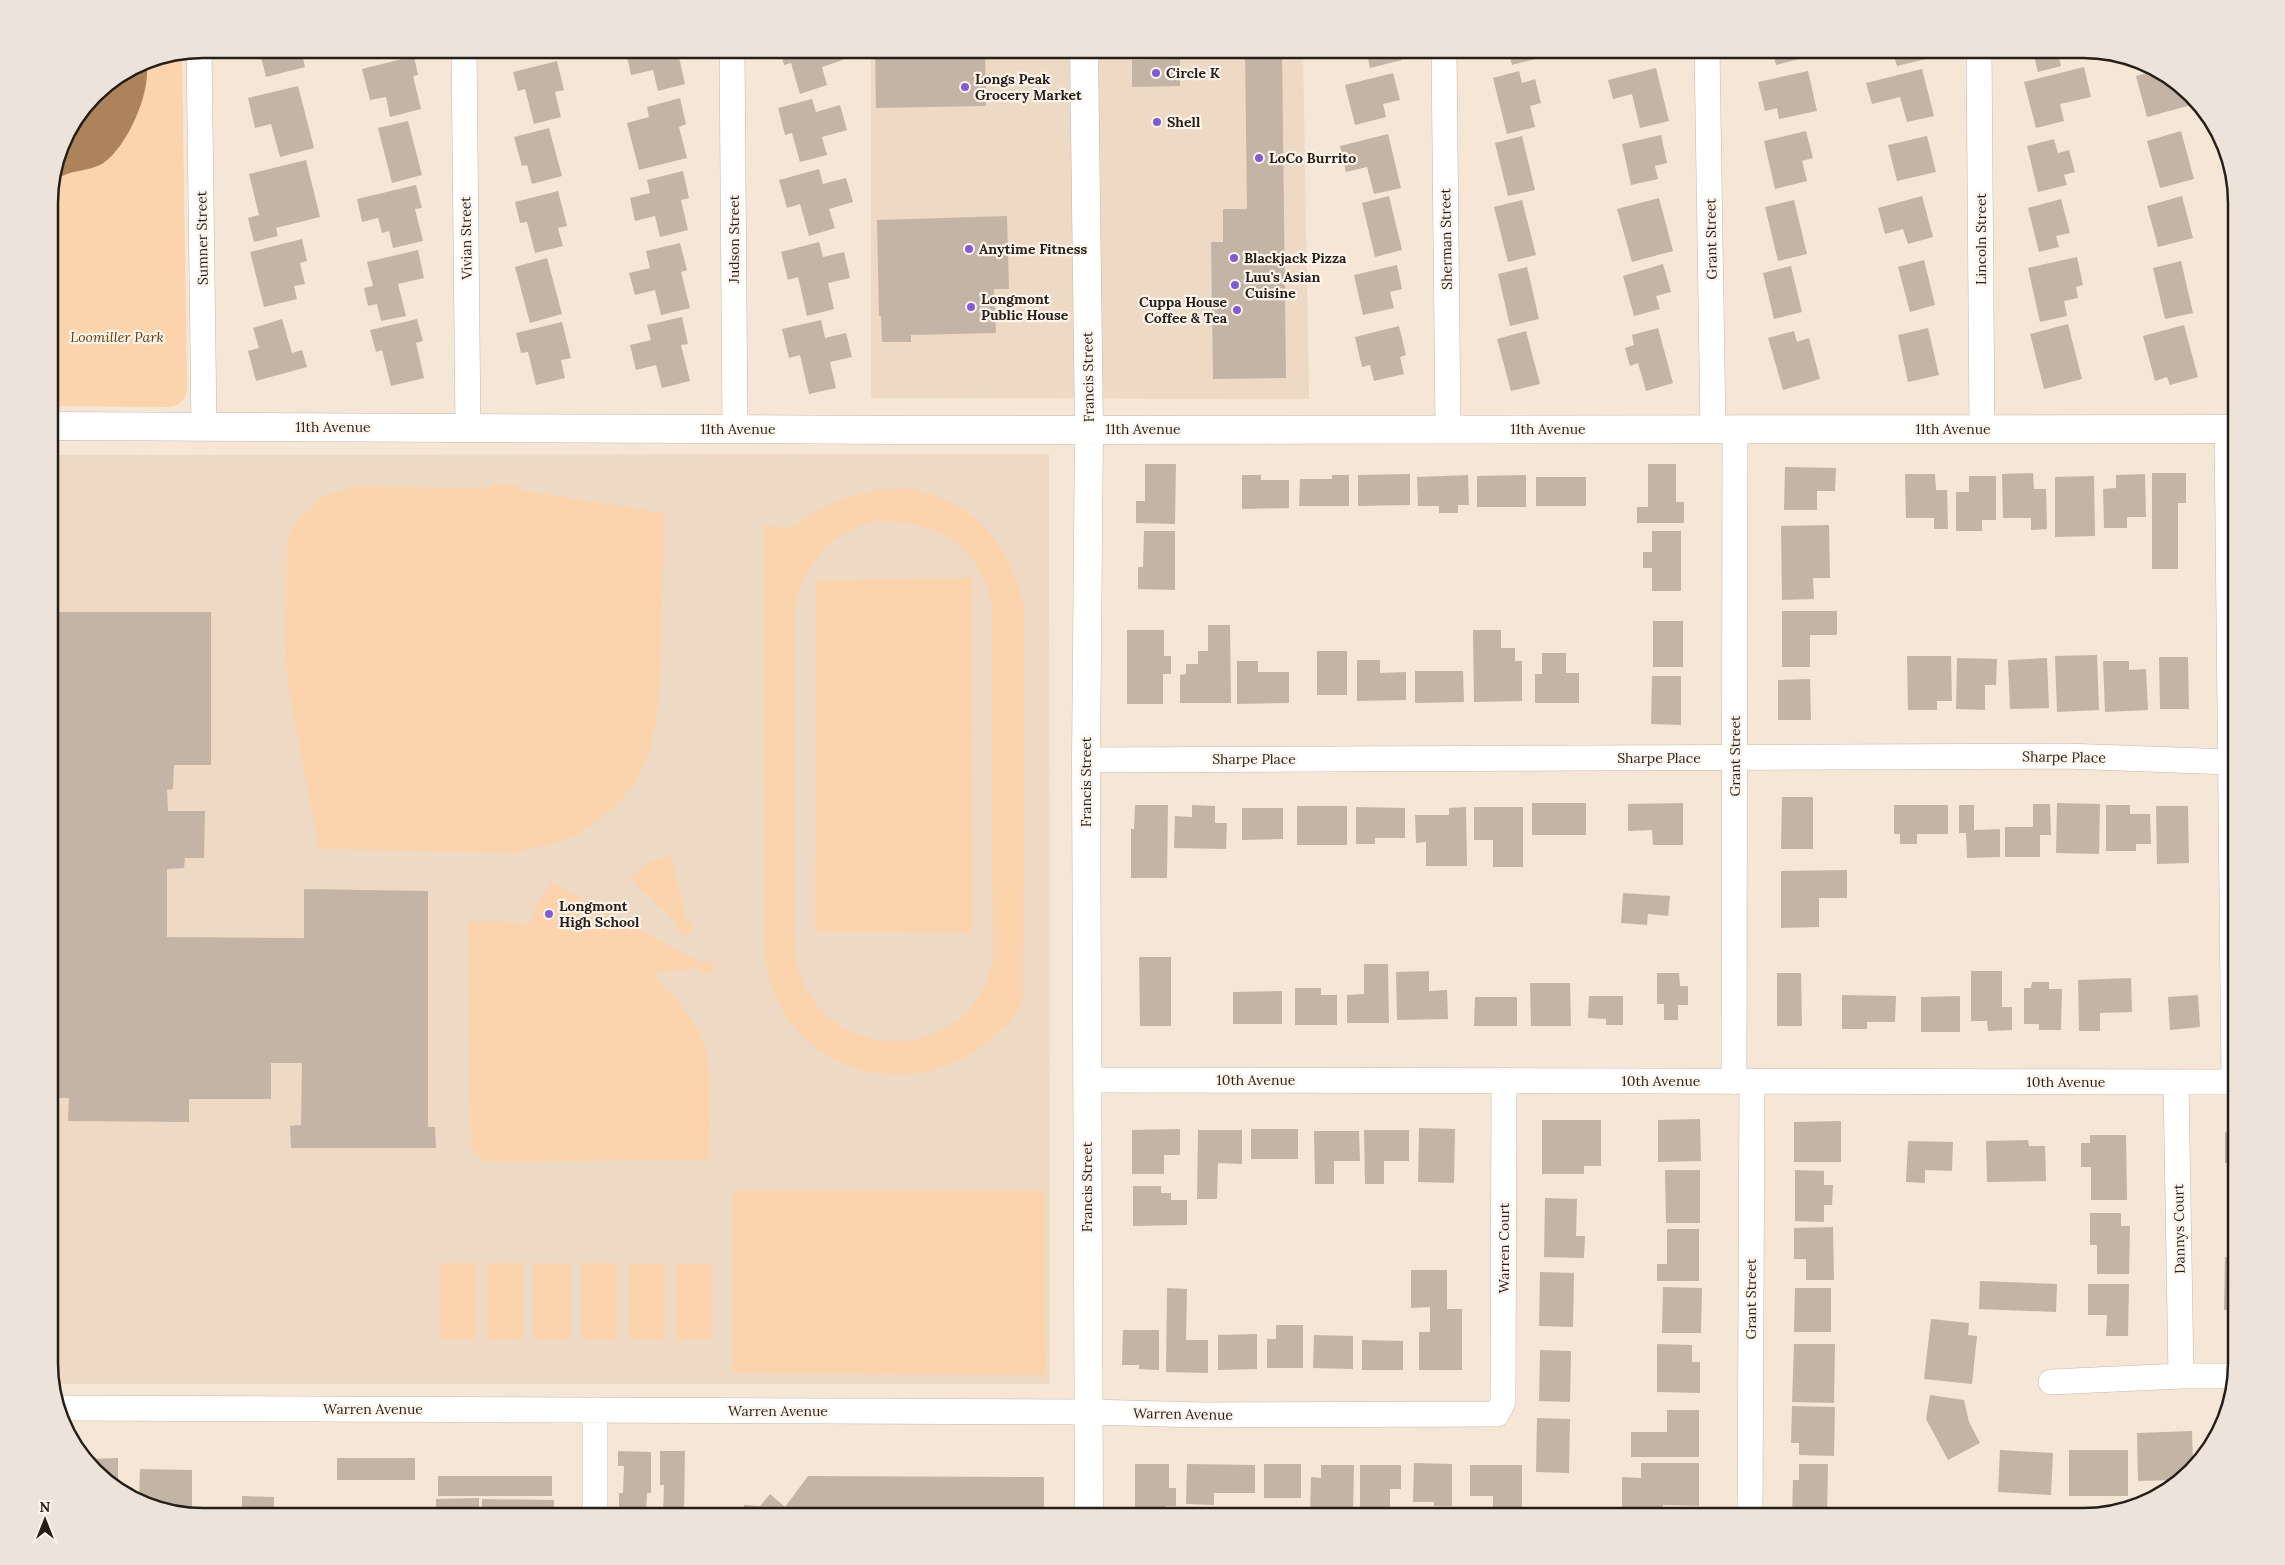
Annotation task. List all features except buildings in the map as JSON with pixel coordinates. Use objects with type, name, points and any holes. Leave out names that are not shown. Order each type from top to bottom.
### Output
[{"type":"street","name":"Sumner Street","points":[[199,58],[204,427]]},
{"type":"street","name":"Vivian Street","points":[[464,58],[468,428]]},
{"type":"street","name":"Judson Street","points":[[732,58],[735,429]]},
{"type":"street","name":"Francis Street","points":[[1084,58],[1089,430],[1086,760],[1089,1508]]},
{"type":"street","name":"Sherman Street","points":[[1444,58],[1448,429]]},
{"type":"street","name":"Grant Street","points":[[1708,58],[1735,757],[1743,1082],[1750,1508]]},
{"type":"street","name":"Lincoln Street","points":[[1979,58],[1982,429]]},
{"type":"street","name":"11th Avenue","points":[[58,426],[1089,430],[2228,429]]},
{"type":"street","name":"Sharpe Place","points":[[1086,760],[2065,756],[2228,762]]},
{"type":"street","name":"10th Avenue","points":[[1086,1080],[2228,1082]]},
{"type":"street","name":"Warren Court","points":[[1497,1414],[1503,1402],[1504,1080]]},
{"type":"street","name":"Dannys Court","points":[[2176,1082],[2181,1376]]},
{"type":"street","points":[[2051,1382],[2181,1376],[2227,1376]]},
{"type":"street","name":"Warren Avenue","points":[[65,1408],[1089,1412],[1202,1415],[1497,1414]]},
{"type":"street","points":[[595,1410],[595,1508]]},
{"type":"shaded area","points":[[871,58],[1303,58],[1309,399],[871,398]]},
{"type":"shaded area","points":[[147,69],[146,86],[142,101],[128,133],[119,147],[110,158],[100,165],[60,178],[69,147],[77,130],[93,107],[122,82]]},
{"type":"shaded area","name":"Longmont High School","points":[[1049,454],[1050,1384],[59,1384],[58,455]]},
{"type":"green space","name":"Loomiller Park","points":[[182,59],[187,388],[183,400],[171,407],[58,406],[58,193],[62,165],[69,147],[77,130],[93,107],[107,93],[130,77],[156,65]]},
{"type":"green space","points":[[492,484],[518,484],[519,490],[664,513],[660,681],[656,723],[647,758],[633,785],[617,805],[579,834],[558,843],[513,853],[319,849],[289,691],[286,661],[287,541],[294,524],[322,497],[354,487],[491,488]]},
{"type":"green space","points":[[904,488],[928,493],[950,502],[969,513],[985,527],[1009,563],[1018,584],[1024,608],[1023,998],[1018,1011],[1011,1021],[991,1039],[965,1057],[937,1069],[907,1074],[877,1073],[848,1066],[822,1052],[798,1032],[777,1000],[772,988],[765,955],[764,526],[794,527],[816,511],[843,499],[875,490]],"holes":[[[878,521],[899,522],[937,532],[967,552],[978,567],[987,585],[992,606],[993,965],[979,996],[963,1016],[935,1033],[913,1039],[891,1041],[869,1038],[849,1030],[830,1018],[814,1002],[802,981],[798,967],[795,953],[794,925],[794,614],[800,588],[812,564],[840,536],[862,525]]]},
{"type":"green space","points":[[972,578],[973,933],[815,932],[816,580]]},
{"type":"green space","points":[[671,854],[686,920],[689,920],[695,931],[684,937],[677,926],[679,925],[629,878],[646,864]]},
{"type":"green space","points":[[551,882],[702,963],[703,961],[715,964],[712,974],[700,972],[700,968],[652,974],[689,1016],[704,1045],[710,1086],[709,1160],[484,1161],[471,1147],[468,922],[488,921],[530,924],[536,905]]},
{"type":"green space","points":[[733,1191],[1045,1191],[1046,1375],[733,1373]]},
{"type":"green space","points":[[440,1263],[476,1263],[476,1340],[440,1339]]},
{"type":"green space","points":[[487,1263],[523,1263],[523,1340],[487,1340]]},
{"type":"green space","points":[[534,1263],[570,1264],[570,1340],[534,1340]]},
{"type":"green space","points":[[582,1263],[617,1263],[617,1340],[582,1340]]},
{"type":"green space","points":[[629,1264],[665,1264],[665,1340],[629,1340]]},
{"type":"green space","points":[[676,1264],[712,1264],[712,1340],[676,1340]]},
{"type":"place","name":"Circle K","points":[[1156,73]]},
{"type":"place","name":"Longs Peak Grocery Market","points":[[965,87]]},
{"type":"place","name":"Shell","points":[[1157,122]]},
{"type":"place","name":"LoCo Burrito","points":[[1259,158]]},
{"type":"place","name":"Anytime Fitness","points":[[969,249]]},
{"type":"place","name":"Blackjack Pizza","points":[[1234,258]]},
{"type":"place","name":"Luu's Asian Cuisine","points":[[1235,285]]},
{"type":"place","name":"Longmont Public House","points":[[971,307]]},
{"type":"place","name":"Cuppa House Coffee & Tea","points":[[1237,310]]},
{"type":"place","name":"Longmont High School","points":[[549,914]]}]
